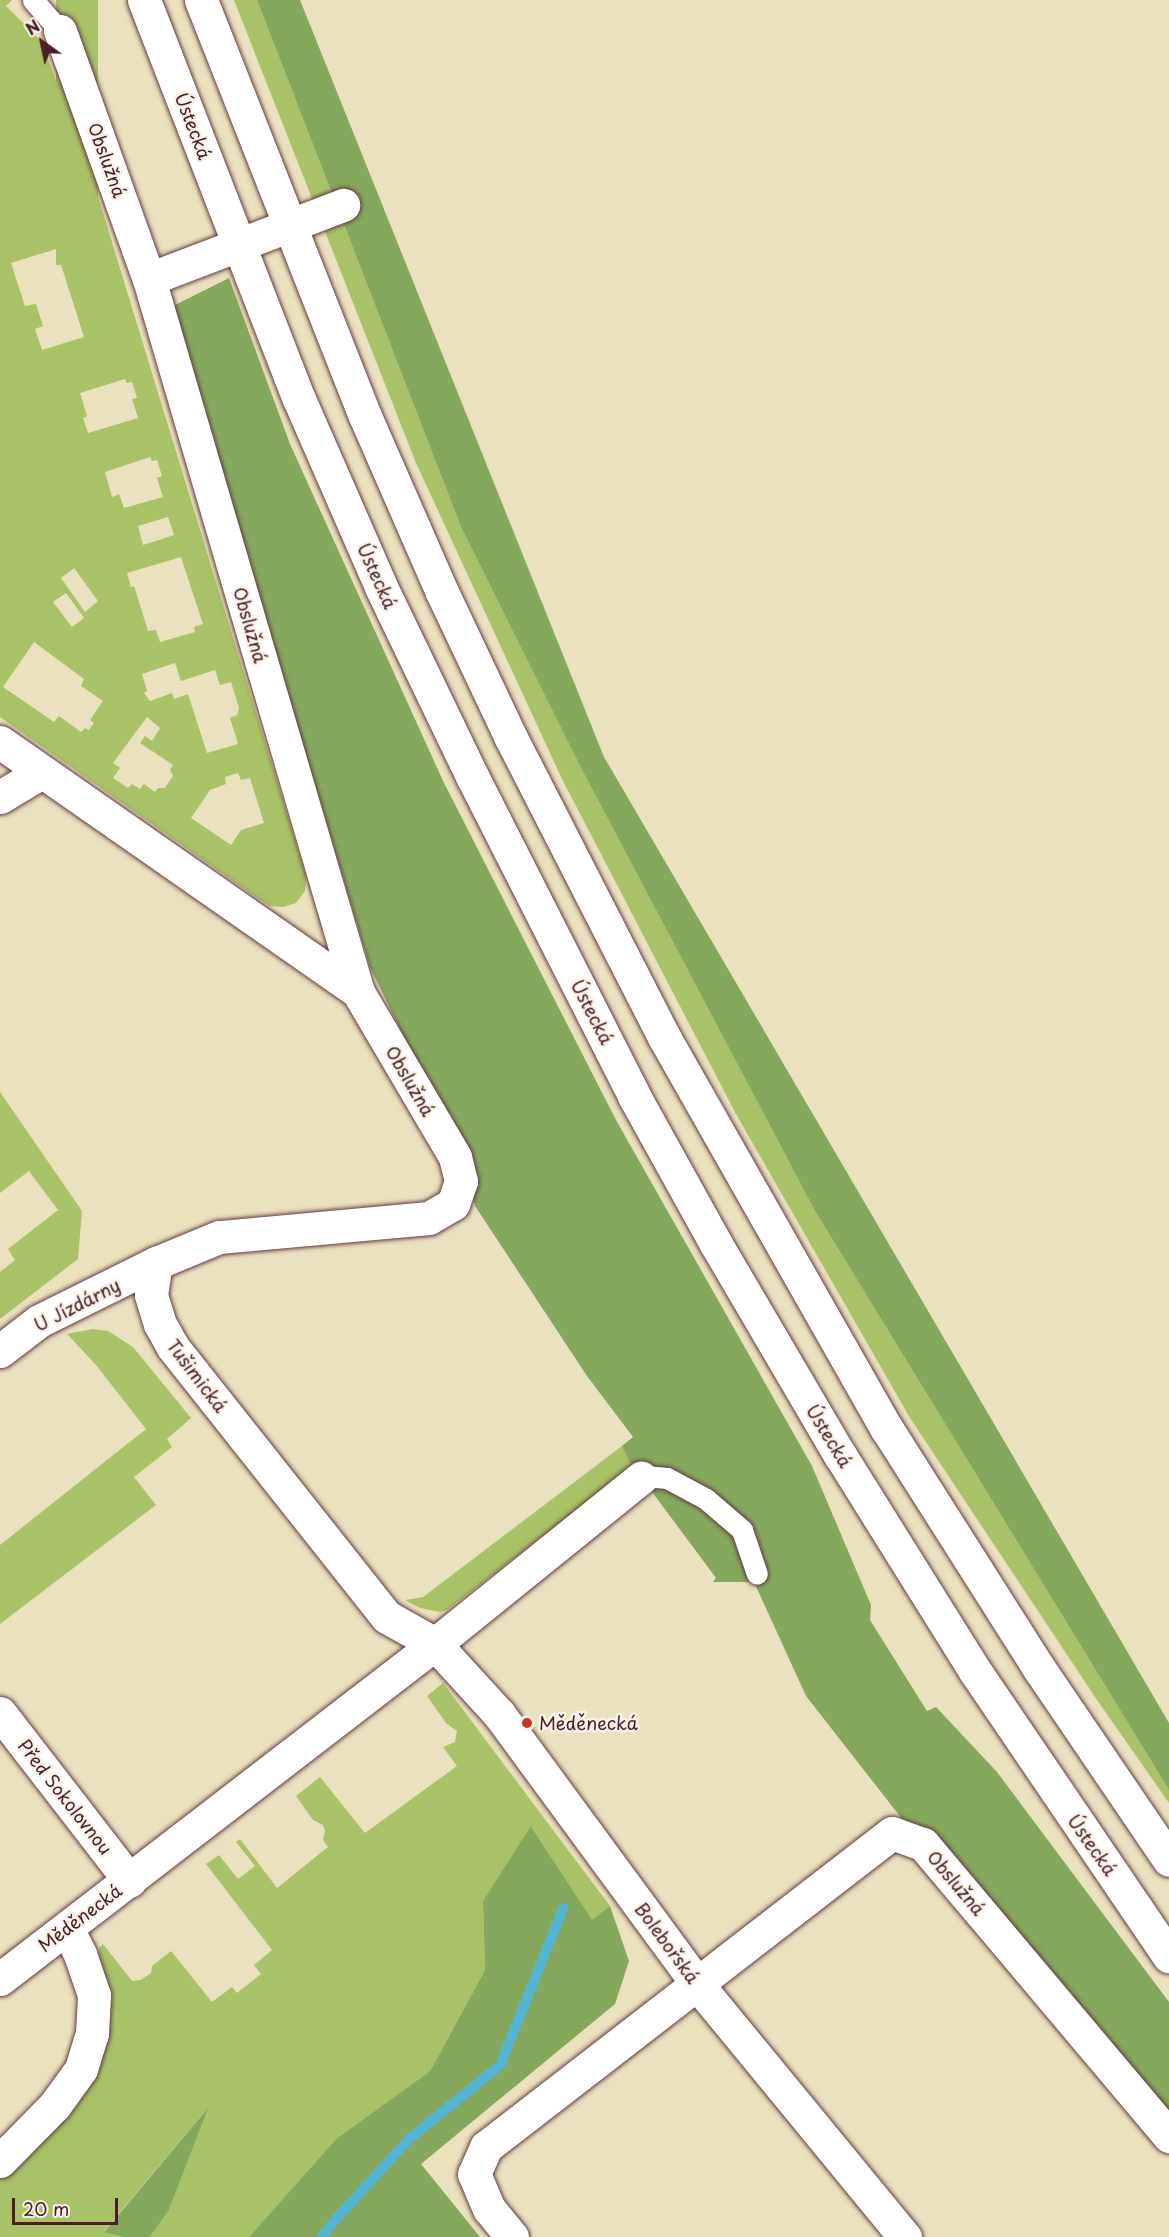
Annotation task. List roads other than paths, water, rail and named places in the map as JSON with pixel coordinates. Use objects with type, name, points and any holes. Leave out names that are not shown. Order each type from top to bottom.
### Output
[{"type":"street","name":"Ústecká","points":[[144,0],[299,399],[381,587],[473,778],[634,1096],[716,1244],[840,1455],[981,1681],[1169,1956]]},
{"type":"street","points":[[201,0],[365,416],[442,592],[512,738],[664,1037],[887,1429],[1038,1667],[1169,1860]]},
{"type":"street","name":"Obslužná","points":[[60,31],[149,279],[358,992],[455,1157],[461,1181],[453,1204],[429,1218],[219,1237],[156,1263]]},
{"type":"street","points":[[149,279],[343,205]]},
{"type":"street","points":[[0,742],[358,992]]},
{"type":"street","points":[[0,797],[42,772]]},
{"type":"street","name":"U Jízdárny","points":[[0,1351],[39,1321],[156,1263]]},
{"type":"street","name":"Tušimická","points":[[156,1263],[151,1295],[160,1324],[172,1346],[387,1617],[435,1644]]},
{"type":"street","name":"Měděnecká","points":[[0,1979],[435,1644],[643,1477]]},
{"type":"street","name":"Bolebořská","points":[[435,1644],[500,1714],[697,1984],[905,2237]]},
{"type":"street","name":"Před Sokolovnou","points":[[0,1713],[130,1881]]},
{"type":"street","name":"Obslužná","points":[[697,1984],[892,1833],[923,1844],[1169,2136]]},
{"type":"street","points":[[0,2161],[55,2105],[81,2069],[92,2034],[94,1995],[80,1954],[67,1928]]},
{"type":"street","points":[[512,2237],[489,2209],[474,2174],[486,2147],[697,1984]]},
{"type":"lane","points":[[33,0],[60,31]]},
{"type":"lane","points":[[643,1477],[668,1478],[705,1499],[742,1530],[757,1574]]},
{"type":"waterway","points":[[322,2237],[410,2138],[500,2065],[563,1908]]},
{"type":"place","name":"Měděnecká","points":[[527,1723]]}]
